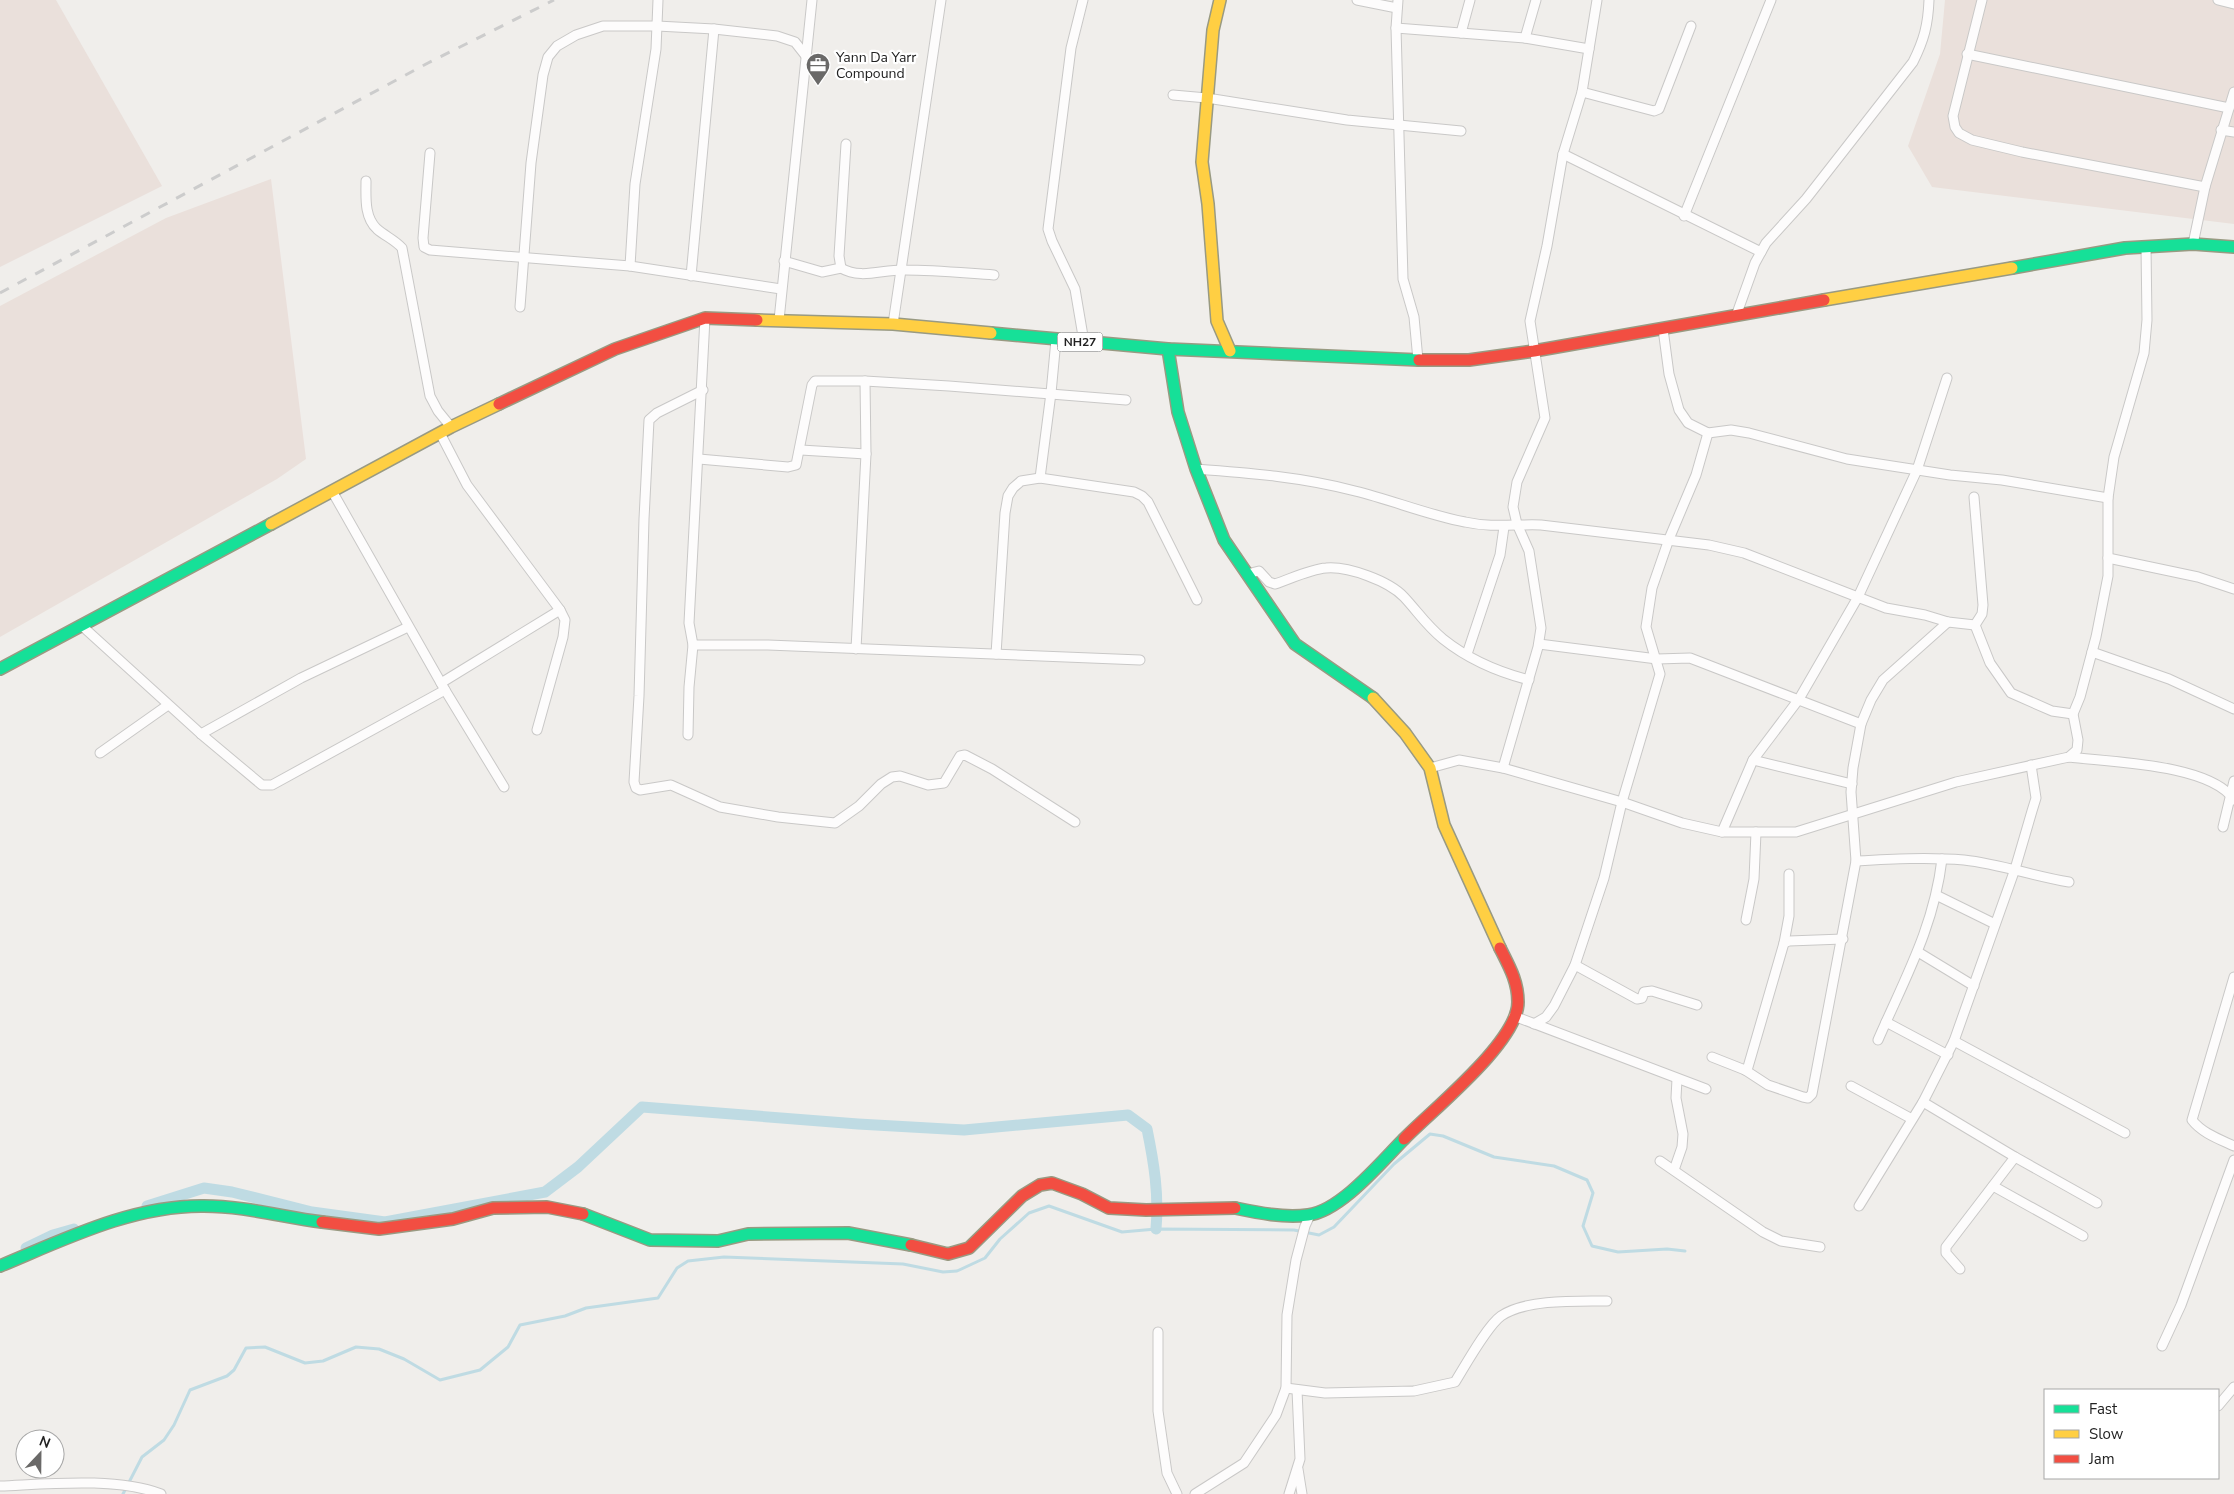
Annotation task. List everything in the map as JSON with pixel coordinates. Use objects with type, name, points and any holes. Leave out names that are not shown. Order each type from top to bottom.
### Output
[{"type":"main road","points":[[1220,0],[1214,30],[1202,162],[1208,204],[1217,321],[1230,350]]},
{"type":"main road","name":"NH27","points":[[0,669],[451,427],[614,349],[705,318],[893,324],[1168,349],[1230,350],[1418,360],[1469,360],[1534,351],[2125,248],[2192,244],[2234,246]]},
{"type":"main road","points":[[0,1266],[71,1236],[154,1209],[204,1206],[235,1208],[379,1230],[453,1219],[493,1208],[547,1207],[577,1211],[650,1240],[680,1242],[718,1241],[748,1234],[848,1233],[948,1254],[969,1248],[1022,1196],[1040,1185],[1052,1183],[1109,1208],[1146,1210],[1233,1208],[1307,1220],[1355,1189],[1419,1123],[1479,1068],[1507,1033],[1518,1004],[1516,977],[1485,918],[1444,825],[1430,768],[1405,733],[1372,697],[1314,659],[1295,644],[1224,540],[1196,469],[1178,412],[1168,349]]},
{"type":"street","points":[[630,266],[635,184],[651,88],[658,0]]},
{"type":"street","points":[[779,320],[812,0]]},
{"type":"street","points":[[893,324],[941,0]]},
{"type":"street","points":[[1083,0],[1071,48],[1048,229],[1075,289],[1084,342]]},
{"type":"street","points":[[1357,0],[1398,4],[1396,28],[1403,278],[1414,317],[1418,360]]},
{"type":"street","points":[[1461,33],[1470,0]]},
{"type":"street","points":[[1525,38],[1536,0]]},
{"type":"street","points":[[1503,768],[1539,644],[1541,628],[1528,551],[1516,524],[1513,507],[1517,482],[1545,418],[1530,321],[1547,246],[1563,154],[1582,92],[1597,0]]},
{"type":"street","points":[[1684,216],[1771,0]]},
{"type":"street","points":[[1736,316],[1755,263],[1766,243],[1806,199],[1913,62],[1924,40],[1928,21],[1929,0]]},
{"type":"street","points":[[1982,0],[1953,116],[1955,127],[1959,133],[1972,140],[2022,152],[2205,187]]},
{"type":"street","points":[[2218,0],[2234,4]]},
{"type":"street","points":[[520,307],[531,163],[543,75],[548,57],[557,46],[576,35],[603,26],[657,26],[714,29],[788,39],[795,42],[806,56]]},
{"type":"street","points":[[1582,92],[1654,111],[1659,109],[1691,26]]},
{"type":"street","points":[[1396,28],[1525,38],[1589,49]]},
{"type":"street","points":[[691,276],[714,29]]},
{"type":"street","points":[[1967,54],[2229,108]]},
{"type":"street","points":[[2192,244],[2205,187],[2234,92]]},
{"type":"street","points":[[1173,95],[1208,98],[1347,120],[1461,131]]},
{"type":"street","points":[[2221,130],[2234,132]]},
{"type":"street","points":[[846,144],[839,256],[841,268],[848,273],[866,274],[902,269],[994,275]]},
{"type":"street","points":[[430,153],[424,247],[441,251],[630,266],[781,289]]},
{"type":"street","points":[[1563,154],[1684,216],[1761,252]]},
{"type":"street","points":[[366,180],[366,204],[370,222],[378,230],[393,238],[402,248],[430,396],[438,411],[451,427]]},
{"type":"street","points":[[2069,757],[2077,750],[2078,740],[2073,714],[2092,652],[2108,576],[2108,498],[2114,457],[2144,353],[2147,320],[2146,247]]},
{"type":"street","points":[[784,261],[822,272],[841,268]]},
{"type":"street","points":[[688,735],[688,687],[693,645],[689,623],[703,390],[705,318]]},
{"type":"street","points":[[1663,328],[1669,374],[1679,410],[1688,424],[1708,433],[1730,430],[1749,433],[1847,459],[1917,470],[2002,480],[2108,498]]},
{"type":"street","points":[[1040,478],[1056,340]]},
{"type":"street","points":[[1722,832],[1754,760],[1799,700],[1858,597],[1917,470],[1947,378]]},
{"type":"street","points":[[699,459],[788,467],[796,465],[809,400],[815,381],[866,381],[1051,393],[1126,400]]},
{"type":"street","points":[[856,649],[866,454],[866,381]]},
{"type":"street","points":[[703,390],[657,413],[650,420],[644,519],[639,696],[634,782],[636,788],[640,790],[671,785],[720,806],[778,817],[835,823],[859,806],[881,784],[892,777],[900,776],[928,785],[944,783],[960,756],[965,755],[992,769],[1075,822]]},
{"type":"street","points":[[1534,1024],[1546,1017],[1554,1006],[1575,965],[1604,878],[1622,802],[1660,674],[1646,627],[1652,588],[1669,539],[1696,475],[1708,433]]},
{"type":"street","points":[[440,434],[467,486],[560,610],[564,620],[563,637],[537,730]]},
{"type":"street","points":[[800,450],[866,454]]},
{"type":"street","points":[[1196,469],[1283,476],[1354,490],[1465,522],[1504,527],[1516,524],[1541,525],[1632,537],[1709,544],[1744,553],[1886,608],[1925,614],[1948,622],[1976,625]]},
{"type":"street","points":[[996,654],[1008,496],[1021,481],[1040,478],[1122,489],[1142,496],[1158,521],[1197,600]]},
{"type":"street","points":[[332,491],[408,627],[504,787]]},
{"type":"street","points":[[1974,498],[1983,605],[1982,614],[1976,625],[1990,663],[2011,693],[2052,710],[2073,714]]},
{"type":"street","points":[[1467,654],[1500,555],[1504,527]]},
{"type":"street","points":[[2108,558],[2198,577],[2234,589]]},
{"type":"street","points":[[1247,574],[1259,571],[1269,582],[1274,584],[1326,568],[1351,571],[1382,582],[1403,596],[1420,618],[1444,640],[1500,673],[1528,680]]},
{"type":"street","points":[[81,625],[168,706],[253,780],[262,785],[272,785],[443,686],[560,610]]},
{"type":"street","points":[[1712,1057],[1745,1070],[1768,1085],[1803,1097],[1810,1097],[1843,939],[1856,861],[1852,814],[1852,784],[1861,724],[1871,700],[1883,680],[1948,622]]},
{"type":"street","points":[[201,734],[301,678],[408,627]]},
{"type":"street","points":[[1539,644],[1657,659],[1690,658],[1861,724]]},
{"type":"street","points":[[693,645],[768,645],[1140,660]]},
{"type":"street","points":[[2092,652],[2169,679],[2234,709]]},
{"type":"street","points":[[100,753],[168,706]]},
{"type":"street","points":[[1430,768],[1459,760],[1503,768],[1622,802],[1682,824],[1722,832],[1796,832],[1956,782],[2069,757],[2185,771],[2206,780],[2232,797]]},
{"type":"street","points":[[1754,760],[1852,784]]},
{"type":"street","points":[[1859,1206],[1923,1102],[1954,1041],[2015,869],[2036,798],[2031,765]]},
{"type":"street","points":[[2223,827],[2232,797],[2234,781]]},
{"type":"street","points":[[1746,920],[1754,879],[1756,832]]},
{"type":"street","points":[[1856,861],[1942,859],[2015,869],[2069,882]]},
{"type":"street","points":[[1878,1040],[1926,934],[1936,895],[1942,859]]},
{"type":"street","points":[[1745,1070],[1748,1067],[1784,943],[1789,916],[1789,874]]},
{"type":"street","points":[[1936,895],[1995,924]]},
{"type":"street","points":[[1784,943],[1789,941],[1843,939]]},
{"type":"street","points":[[1918,952],[1974,986]]},
{"type":"street","points":[[1575,965],[1636,998],[1642,998],[1644,992],[1652,991],[1697,1005]]},
{"type":"street","points":[[2234,977],[2192,1120],[2196,1126],[2207,1133],[2234,1146]]},
{"type":"street","points":[[1514,1016],[1706,1089]]},
{"type":"street","points":[[1886,1022],[1948,1055]]},
{"type":"street","points":[[1954,1041],[2125,1133]]},
{"type":"street","points":[[1674,1170],[1682,1148],[1683,1134],[1676,1098],[1677,1079]]},
{"type":"street","points":[[1851,1086],[1912,1119]]},
{"type":"street","points":[[1923,1102],[2097,1203]]},
{"type":"street","points":[[1960,1269],[1946,1253],[1946,1247],[2015,1157]]},
{"type":"street","points":[[2162,1346],[2181,1305],[2234,1160]]},
{"type":"street","points":[[1660,1161],[1763,1232],[1781,1241],[1820,1247]]},
{"type":"street","points":[[1993,1186],[2083,1236]]},
{"type":"street","points":[[1194,1494],[1244,1463],[1276,1415],[1286,1388],[1288,1315],[1300,1244],[1307,1220]]},
{"type":"street","points":[[1286,1388],[1325,1394],[1414,1391],[1455,1382],[1501,1316],[1519,1308],[1565,1300],[1607,1301]]},
{"type":"street","points":[[1158,1332],[1158,1411],[1167,1473],[1177,1494]]},
{"type":"street","points":[[2219,1405],[2234,1387]]},
{"type":"street","points":[[1288,1494],[1300,1459],[1297,1390]]},
{"type":"street","points":[[1298,1469],[1302,1494]]},
{"type":"street","points":[[0,1486],[111,1484],[148,1489],[161,1494]]},
{"type":"shaded area","points":[[0,0],[56,0],[162,186],[0,267]]},
{"type":"shaded area","points":[[1945,0],[2234,0],[2234,224],[1932,187],[1908,146],[1940,54]]},
{"type":"shaded area","points":[[271,179],[306,459],[277,479],[0,637],[0,306],[166,218]]},
{"type":"waterway","points":[[147,1206],[204,1188],[232,1192],[312,1212],[385,1222],[545,1192],[578,1167],[642,1107],[858,1124],[964,1130],[1128,1115],[1147,1129],[1155,1179],[1157,1203],[1156,1229]]},
{"type":"waterway","points":[[123,1494],[142,1457],[164,1440],[174,1425],[190,1390],[227,1376],[234,1370],[246,1348],[265,1347],[305,1363],[323,1361],[356,1347],[379,1349],[404,1359],[440,1380],[480,1370],[508,1347],[520,1325],[565,1316],[586,1308],[658,1298],[677,1268],[688,1261],[724,1257],[903,1264],[943,1272],[957,1271],[985,1258],[1000,1239],[1029,1213],[1049,1206],[1122,1232],[1156,1229],[1294,1230],[1319,1235],[1334,1227],[1394,1164],[1430,1134],[1443,1136],[1494,1157],[1554,1166],[1587,1180],[1593,1193],[1583,1226],[1592,1246],[1618,1252],[1667,1249],[1685,1251]]},
{"type":"waterway","points":[[26,1248],[53,1235],[74,1229]]},
{"type":"railway","points":[[0,293],[428,63],[554,0]]},
{"type":"traffic: fast","points":[[2012,268],[2125,248],[2193,244],[2234,247]]},
{"type":"traffic: fast","points":[[991,333],[1168,349],[1419,360]]},
{"type":"traffic: fast","points":[[1168,349],[1178,412],[1196,469],[1224,540],[1295,644],[1373,698]]},
{"type":"traffic: fast","points":[[0,669],[271,524]]},
{"type":"traffic: fast","points":[[1235,1208],[1289,1216],[1321,1212],[1334,1205],[1360,1184],[1404,1139]]},
{"type":"traffic: fast","points":[[0,1266],[74,1235],[125,1217],[178,1207],[219,1206],[322,1222]]},
{"type":"traffic: fast","points":[[583,1214],[650,1240],[718,1241],[748,1234],[848,1233],[911,1245]]},
{"type":"traffic: slow","points":[[1220,0],[1213,30],[1202,162],[1208,204],[1217,321],[1230,351]]},
{"type":"traffic: slow","points":[[1824,300],[2012,268]]},
{"type":"traffic: slow","points":[[757,320],[893,324],[991,333]]},
{"type":"traffic: slow","points":[[271,524],[451,427],[499,404]]},
{"type":"traffic: slow","points":[[1373,698],[1405,733],[1430,768],[1444,825],[1500,948]]},
{"type":"traffic: jam","points":[[1419,360],[1469,360],[1534,351],[1824,300]]},
{"type":"traffic: jam","points":[[499,404],[615,349],[705,318],[757,320]]},
{"type":"traffic: jam","points":[[1404,1139],[1472,1075],[1504,1036],[1514,1018],[1518,994],[1512,974],[1500,948]]},
{"type":"traffic: jam","points":[[911,1245],[948,1254],[969,1248],[1022,1196],[1040,1185],[1052,1183],[1082,1194],[1109,1208],[1146,1210],[1235,1208]]},
{"type":"traffic: jam","points":[[322,1222],[379,1229],[453,1219],[493,1208],[547,1207],[583,1214]]},
{"type":"place","name":"Yann Da Yarr Compound","points":[[818,86]]}]
